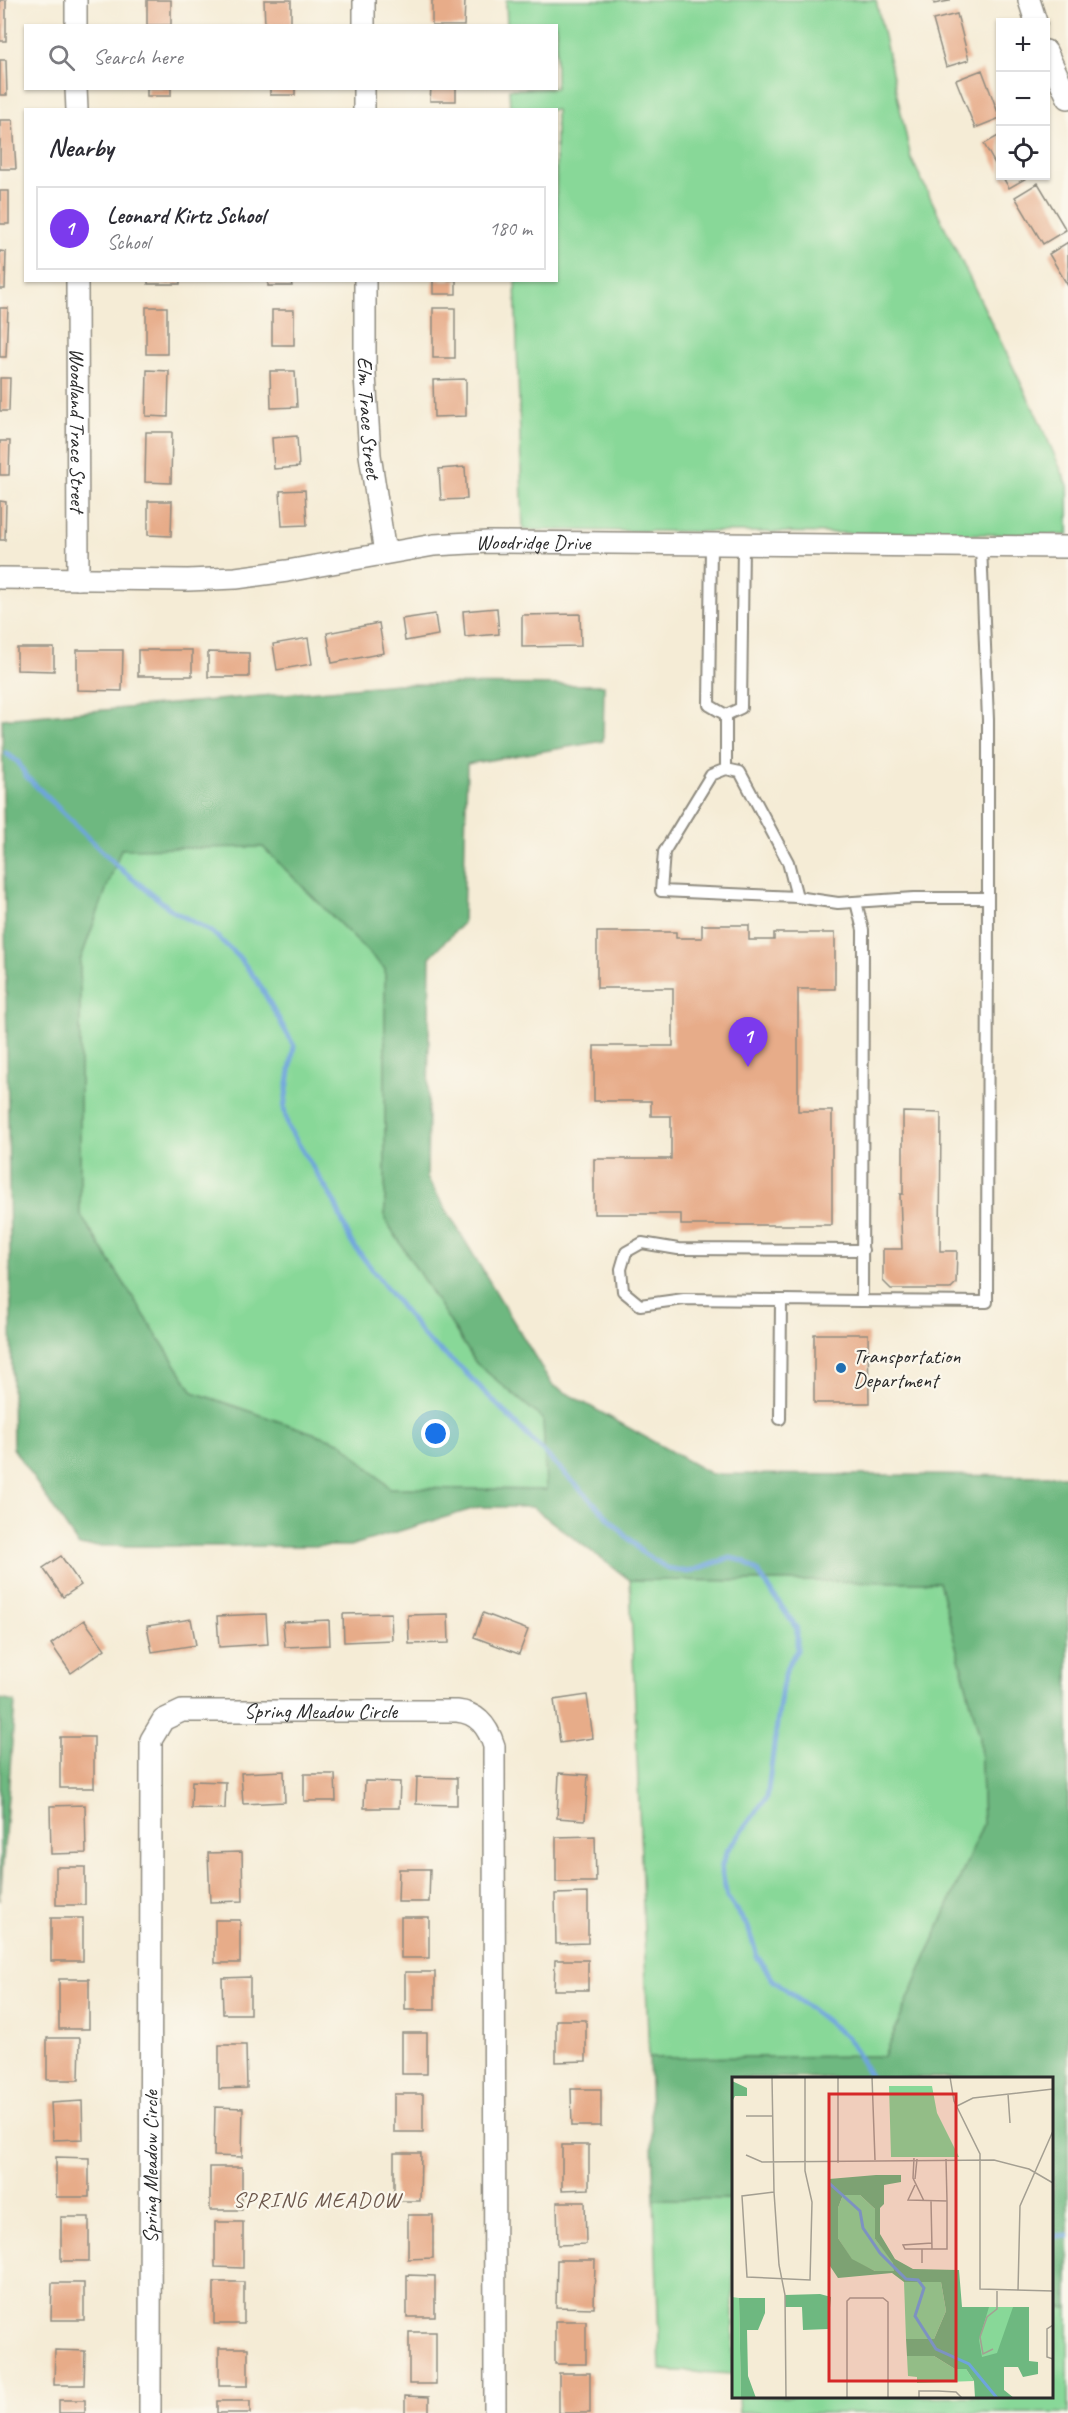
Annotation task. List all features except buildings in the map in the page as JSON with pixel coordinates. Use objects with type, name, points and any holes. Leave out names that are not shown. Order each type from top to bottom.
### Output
[{"type":"street","points":[[76,0],[76,24]]},
{"type":"street","points":[[364,0],[364,24]]},
{"type":"street","points":[[1029,0],[1035,18]]},
{"type":"street","points":[[1050,60],[1068,98]]},
{"type":"street","points":[[76,90],[76,108]]},
{"type":"street","points":[[364,90],[364,108]]},
{"type":"street","name":"Woodland Trace Street","points":[[77,282],[78,579]]},
{"type":"street","name":"Elm Trace Street","points":[[364,282],[365,375],[369,444],[385,553]]},
{"type":"street","name":"Woodridge Drive","points":[[0,578],[236,578],[287,572],[434,545],[488,542],[1068,547]]},
{"type":"street","name":"Spring Meadow Circle","points":[[150,2413],[149,1750],[153,1734],[164,1720],[182,1711],[457,1710],[474,1716],[484,1725],[494,1746],[495,2413]]},
{"type":"lane","points":[[711,544],[710,705],[726,715]]},
{"type":"lane","points":[[726,715],[741,708],[743,544]]},
{"type":"lane","points":[[863,1250],[678,1249],[642,1243],[626,1252],[621,1269],[623,1291],[640,1305],[684,1299],[987,1302],[988,720],[981,546]]},
{"type":"lane","points":[[726,715],[726,769]]},
{"type":"lane","points":[[797,897],[788,862],[741,772],[726,769],[711,775],[664,852],[661,891],[797,897],[838,903],[914,898],[988,898]]},
{"type":"lane","points":[[856,902],[863,930],[862,1301]]},
{"type":"lane","points":[[780,1419],[781,1300]]},
{"type":"green space","points":[[506,0],[876,0],[911,158],[1039,420],[1068,486],[1068,535],[523,530],[515,282],[558,282],[558,108],[510,108],[509,90],[558,90],[558,24],[507,24]]},
{"type":"green space","points":[[397,684],[604,685],[603,741],[467,764],[463,923],[430,957],[427,1178],[552,1385],[711,1474],[1068,1476],[1068,2309],[1053,2307],[1053,2077],[732,2077],[732,2199],[654,2199],[649,2058],[884,2056],[983,1824],[980,1737],[939,1582],[630,1580],[532,1507],[479,1507],[350,1546],[79,1546],[13,1448],[2,719]],"holes":[[[263,847],[385,969],[385,1219],[476,1363],[543,1419],[546,1490],[390,1488],[342,1443],[193,1392],[80,1214],[80,961],[121,849]]]},
{"type":"green space","points":[[263,847],[385,969],[385,1219],[476,1363],[543,1419],[547,1490],[390,1488],[342,1443],[193,1392],[80,1214],[80,961],[121,848]]},
{"type":"green space","points":[[630,1580],[939,1582],[980,1737],[983,1824],[884,2056],[649,2058]]},
{"type":"green space","points":[[0,1699],[15,1702],[0,1901]]},
{"type":"green space","points":[[654,2199],[732,2199],[732,2374],[660,2370]]},
{"type":"green space","points":[[1053,2307],[1068,2309],[1068,2413],[739,2413],[738,2398],[1053,2398]]},
{"type":"waterway","points":[[6,753],[18,762],[26,776],[117,866],[173,911],[212,932],[238,956],[258,982],[294,1046],[284,1108],[288,1127],[335,1203],[351,1242],[426,1339],[461,1368],[643,1553],[667,1568],[688,1572],[730,1558],[744,1561],[758,1572],[797,1629],[797,1650],[787,1667],[782,1687],[767,1797],[727,1851],[721,1867],[727,1897],[748,1927],[757,1956],[773,1980],[848,2038],[870,2077]]},
{"type":"waterway","points":[[1053,2237],[1068,2236]]},
{"type":"place","name":"Leonard Kirtz School","points":[[748,1067]]},
{"type":"place","name":"Transportation Department","points":[[841,1368]]},
{"type":"district","name":"SPRING MEADOW","points":[[317,2199]]}]
